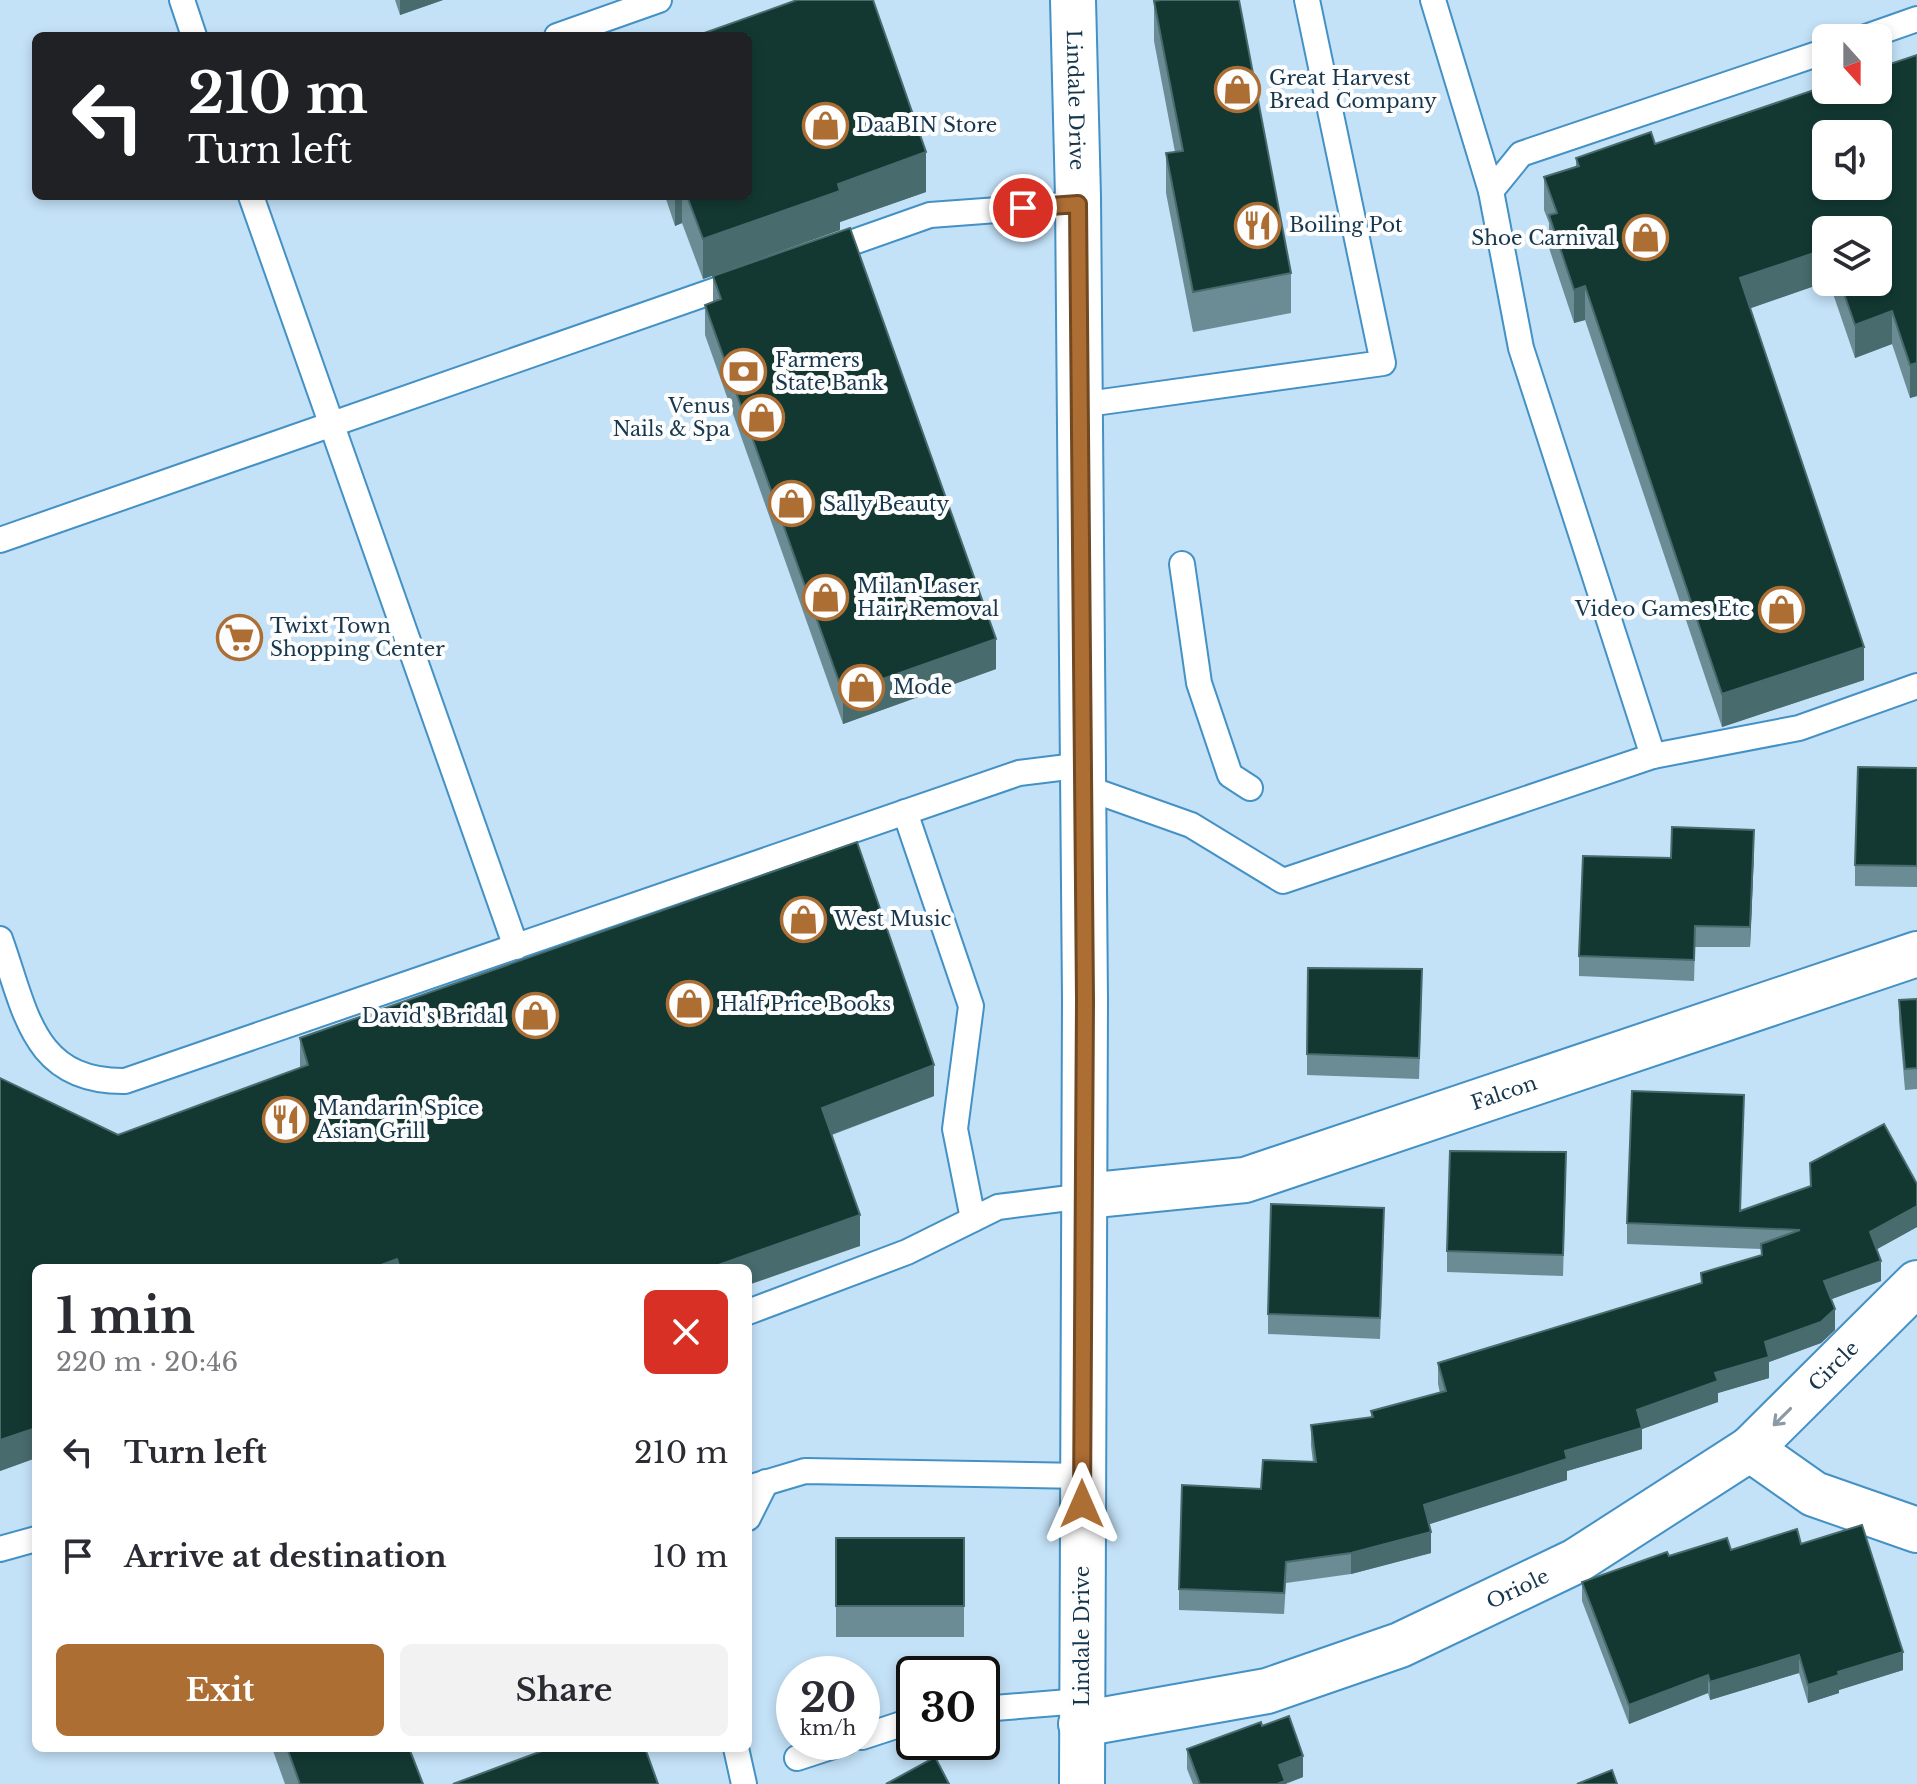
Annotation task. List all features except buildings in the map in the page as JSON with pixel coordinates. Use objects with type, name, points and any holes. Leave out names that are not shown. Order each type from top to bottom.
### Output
[{"type":"street","name":"Lindale Drive","points":[[1073,0],[1084,776],[1082,1784]]},
{"type":"street","name":"Falcon","points":[[1085,1196],[1245,1180],[1917,954]]},
{"type":"street","name":"Circle","points":[[1750,1449],[1917,1283]]},
{"type":"street","points":[[1750,1449],[1814,1494],[1917,1530]]},
{"type":"street","name":"Oriole","points":[[1081,1713],[1267,1691],[1400,1645],[1576,1561],[1750,1449]]},
{"type":"lane","points":[[182,0],[193,32]]},
{"type":"lane","points":[[568,32],[659,0]]},
{"type":"lane","points":[[1080,405],[1383,363],[1307,0]]},
{"type":"lane","points":[[1433,0],[1491,191],[1521,348],[1653,756]]},
{"type":"lane","points":[[1892,28],[1917,19]]},
{"type":"lane","points":[[1491,191],[1521,154],[1812,56]]},
{"type":"lane","points":[[252,200],[516,947]]},
{"type":"lane","points":[[799,261],[930,215],[1078,204]]},
{"type":"lane","points":[[0,540],[770,271]]},
{"type":"lane","points":[[1182,564],[1199,683],[1230,775],[1250,788]]},
{"type":"lane","points":[[0,939],[35,1037],[56,1062],[101,1082],[125,1081],[1019,773],[1084,776],[1191,825],[1283,881],[1653,756],[1799,728],[1917,686]]},
{"type":"lane","points":[[905,812],[971,1006],[955,1129],[973,1219]]},
{"type":"lane","points":[[752,1310],[907,1252],[998,1207],[1085,1196]]},
{"type":"lane","points":[[757,1485],[805,1471],[1082,1476]]},
{"type":"lane","points":[[0,1549],[32,1540]]},
{"type":"lane","points":[[1000,1710],[1081,1713]]},
{"type":"lane","points":[[737,1752],[744,1784]]},
{"type":"place","name":"Great Harvest Bread Company","points":[[1238,89]]},
{"type":"place","name":"DaaBIN Store","points":[[825,125]]},
{"type":"place","name":"Boiling Pot","points":[[1258,225]]},
{"type":"place","name":"Shoe Carnival","points":[[1646,238]]},
{"type":"place","name":"Farmers State Bank","points":[[744,372]]},
{"type":"place","name":"Venus Nails & Spa","points":[[761,418]]},
{"type":"place","name":"Sally Beauty","points":[[792,504]]},
{"type":"place","name":"Milan Laser Hair Removal","points":[[826,597]]},
{"type":"place","name":"Video Games Etc","points":[[1781,609]]},
{"type":"place","name":"Twixt Town Shopping Center","points":[[239,637]]},
{"type":"place","name":"Mode","points":[[862,687]]},
{"type":"place","name":"West Music","points":[[803,919]]},
{"type":"place","name":"Half Price Books","points":[[689,1004]]},
{"type":"place","name":"David's Bridal","points":[[535,1016]]},
{"type":"place","name":"Mandarin Spice Asian Grill","points":[[286,1120]]},
{"type":"route","points":[[1023,208],[1078,204],[1085,1000],[1082,1504]]}]
